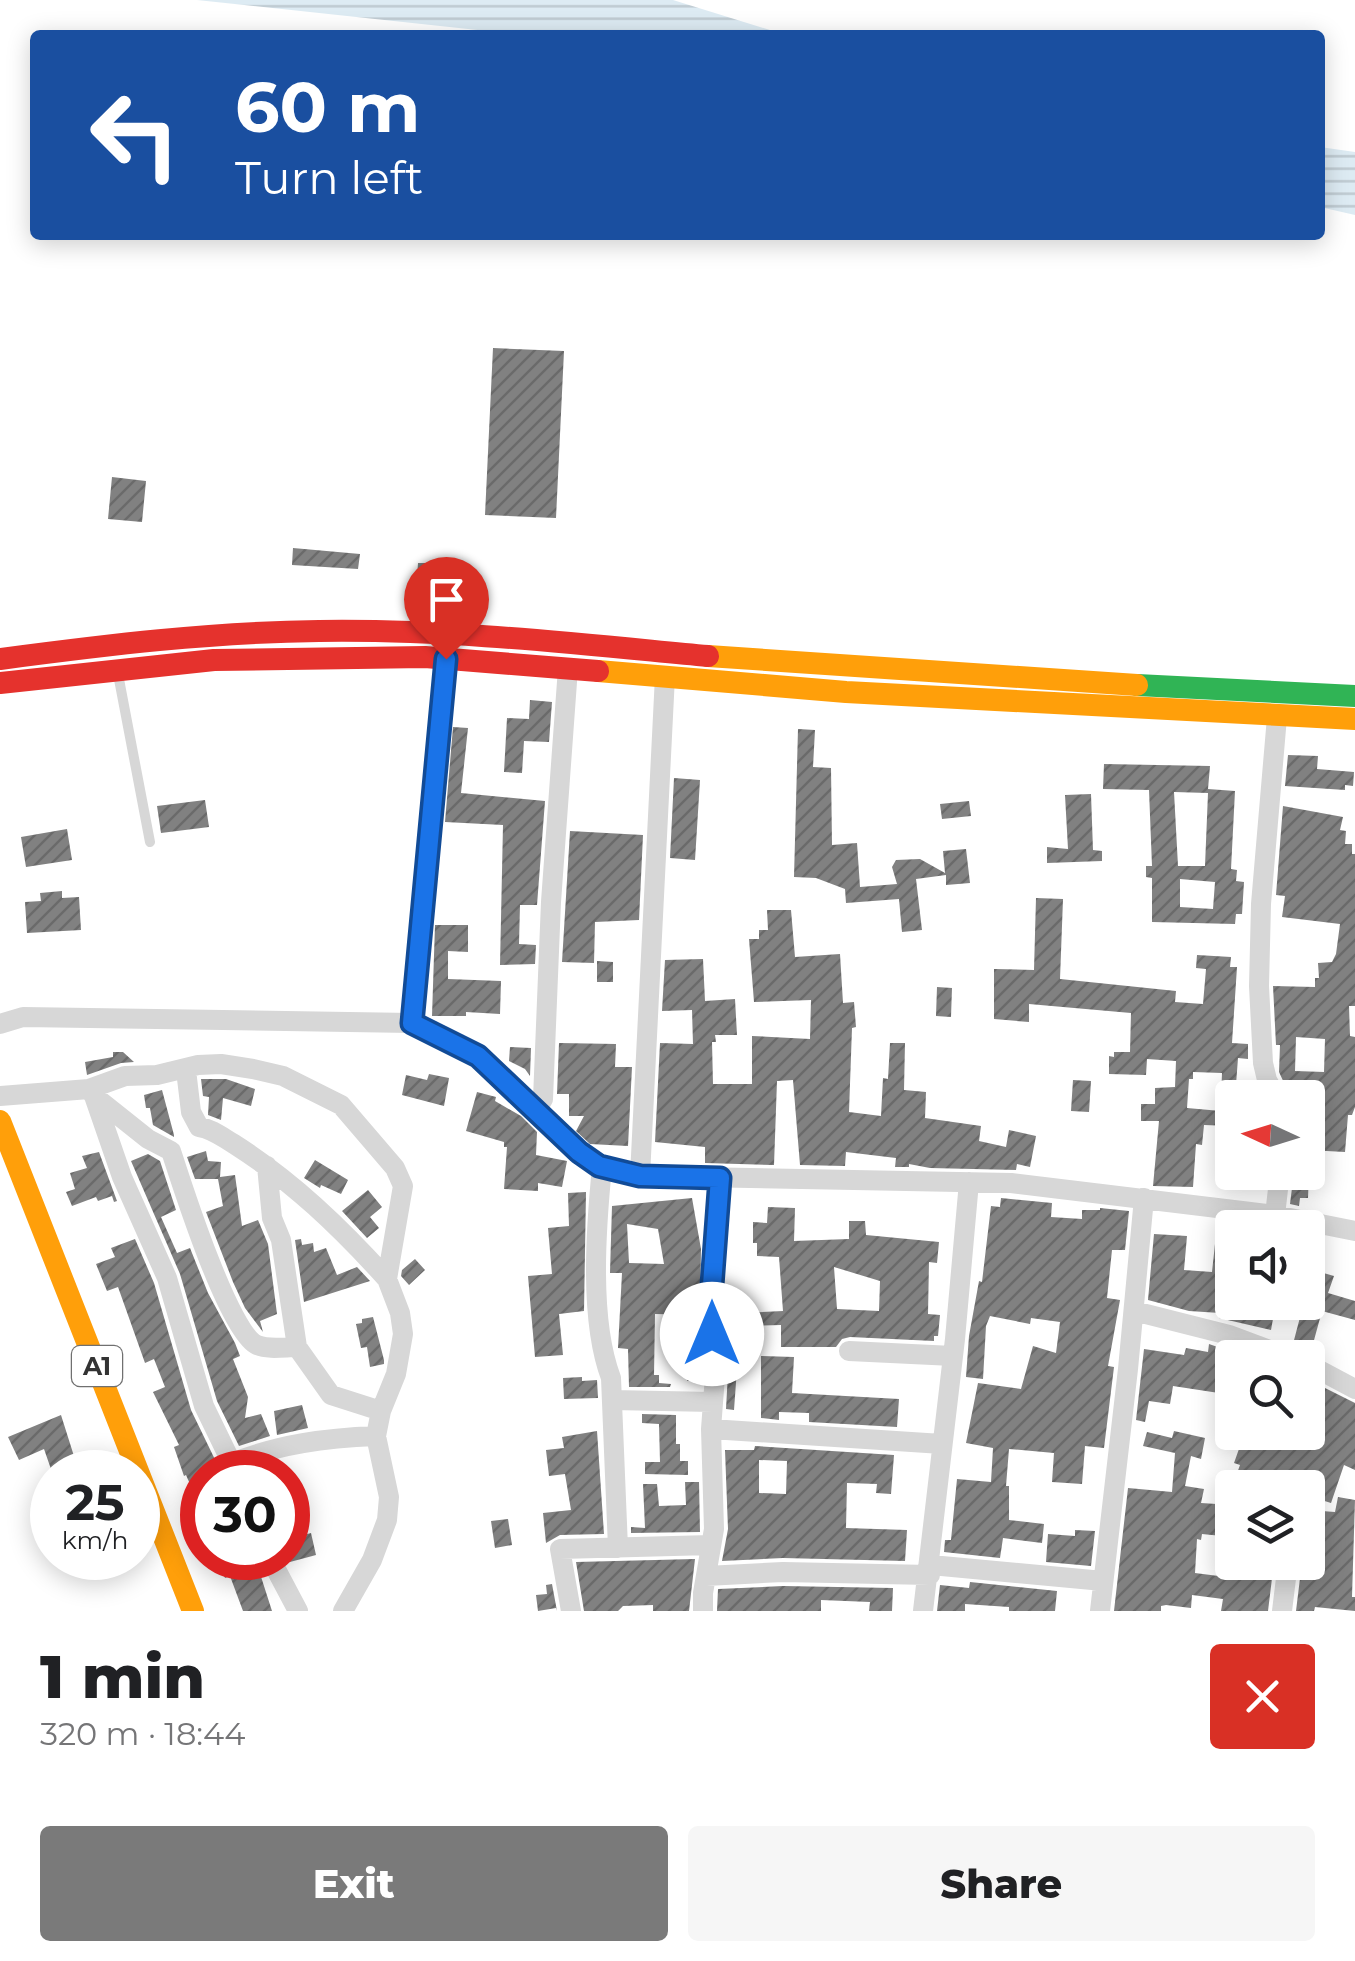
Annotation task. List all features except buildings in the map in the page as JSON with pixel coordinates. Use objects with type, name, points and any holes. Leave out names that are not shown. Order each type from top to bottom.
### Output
[{"type":"main road","points":[[0,659],[108,644],[209,637],[321,631],[412,633],[848,668],[1355,696]]},
{"type":"main road","points":[[0,683],[117,668],[319,657],[446,659],[846,692],[1355,720]]},
{"type":"main road","name":"A1","points":[[0,1121],[112,1450]]},
{"type":"main road","name":"A1","points":[[0,1165],[50,1270],[193,1611]]},
{"type":"main road","points":[[160,1577],[173,1611]]},
{"type":"street","points":[[412,1023],[446,659]]},
{"type":"street","points":[[536,1111],[543,1099],[551,902],[568,668]]},
{"type":"street","points":[[640,1176],[665,676]]},
{"type":"street","points":[[1267,1080],[1258,999],[1261,904],[1276,717]]},
{"type":"street","points":[[0,1024],[23,1017],[412,1023],[478,1056],[579,1152],[602,1166],[640,1176],[1011,1183],[1237,1210]]},
{"type":"street","points":[[0,1096],[91,1093],[126,1076],[186,1070],[198,1065],[221,1064],[283,1076],[341,1104],[395,1168],[403,1186],[387,1279]]},
{"type":"street","points":[[186,1070],[191,1112],[199,1126],[211,1128],[267,1166],[328,1217],[387,1279],[400,1313],[402,1334],[396,1374],[380,1411],[376,1436],[389,1497],[388,1520],[372,1560],[343,1611]]},
{"type":"street","points":[[91,1093],[148,1139],[171,1152],[229,1307],[249,1340],[259,1346],[296,1347]]},
{"type":"street","points":[[91,1093],[122,1177],[168,1278],[204,1406],[225,1450]]},
{"type":"street","points":[[267,1166],[272,1218],[281,1240],[296,1347],[331,1394],[380,1411]]},
{"type":"street","points":[[602,1166],[596,1230],[602,1355],[611,1378],[618,1548]]},
{"type":"street","points":[[703,1611],[714,1529],[711,1430],[716,1363],[712,1285],[720,1178]]},
{"type":"street","points":[[923,1611],[969,1182]]},
{"type":"street","points":[[1100,1611],[1144,1198]]},
{"type":"street","points":[[1325,1225],[1355,1231]]},
{"type":"street","points":[[1134,1311],[1242,1340]]},
{"type":"street","points":[[849,1351],[953,1356]]},
{"type":"street","points":[[1325,1373],[1355,1389]]},
{"type":"street","points":[[612,1400],[712,1402]]},
{"type":"street","points":[[711,1430],[942,1444]]},
{"type":"street","points":[[267,1450],[340,1437],[376,1436]]},
{"type":"street","points":[[571,1611],[560,1549],[711,1545]]},
{"type":"street","points":[[706,1576],[930,1570],[1103,1580]]},
{"type":"street","points":[[282,1580],[298,1611]]},
{"type":"street","points":[[1282,1611],[1286,1580]]},
{"type":"lane","points":[[117,668],[150,842]]},
{"type":"shaded area","points":[[197,0],[673,0],[770,30],[478,30]]},
{"type":"shaded area","points":[[1325,148],[1355,152],[1355,215],[1325,208]]},
{"type":"traffic: fast","points":[[1137,685],[1355,696]]},
{"type":"traffic: slow","points":[[708,656],[1137,685]]},
{"type":"traffic: slow","points":[[598,671],[846,692],[1355,719]]},
{"type":"traffic: slow","points":[[0,1121],[193,1611]]},
{"type":"traffic: jam","points":[[0,659],[119,644],[319,631],[465,635],[708,656]]},
{"type":"traffic: jam","points":[[0,683],[214,660],[425,657],[598,671]]},
{"type":"route","points":[[446,659],[412,1023],[478,1056],[546,1123],[599,1166],[640,1176],[720,1178],[712,1334]]}]
